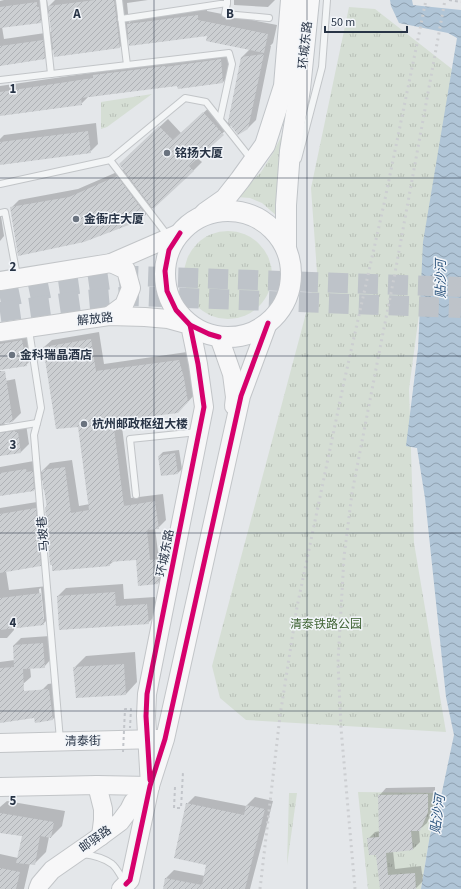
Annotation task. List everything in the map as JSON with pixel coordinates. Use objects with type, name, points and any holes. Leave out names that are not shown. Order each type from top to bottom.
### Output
[{"type":"main road","name":"环城东路","points":[[291,0],[292,88]]},
{"type":"main road","name":"环城东路","points":[[292,88],[310,0]]},
{"type":"main road","points":[[0,281],[111,263],[174,235],[225,199],[265,145],[292,88]]},
{"type":"main road","points":[[174,235],[169,250],[165,271],[167,291],[176,310],[190,325],[219,337],[236,337],[253,332],[268,323],[282,308],[289,293],[292,277],[291,262],[286,246],[286,206],[290,151],[292,88]]},
{"type":"main road","points":[[196,219],[215,212],[236,211],[257,217],[274,229],[286,246]]},
{"type":"main road","points":[[109,316],[124,306],[131,288],[126,270],[111,263]]},
{"type":"main road","name":"解放路","points":[[0,332],[109,316],[168,319],[190,325]]},
{"type":"main road","points":[[234,431],[241,396],[268,323]]},
{"type":"main road","name":"环城东路","points":[[156,739],[146,716],[147,694],[204,407],[198,364],[190,325]]},
{"type":"main road","points":[[219,337],[232,374],[235,397],[234,431]]},
{"type":"main road","name":"环城东路","points":[[126,888],[130,880],[150,786],[156,739],[234,431]]},
{"type":"main road","name":"清泰街","points":[[0,743],[156,739]]},
{"type":"main road","points":[[97,785],[103,809],[101,836]]},
{"type":"main road","points":[[0,787],[97,785],[150,786]]},
{"type":"main road","name":"邮驿路","points":[[38,889],[40,884],[52,870],[120,822],[133,802],[150,786]]},
{"type":"lane","points":[[43,0],[51,74]]},
{"type":"lane","points":[[119,0],[127,65]]},
{"type":"lane","points":[[298,162],[322,67],[327,0]]},
{"type":"lane","points":[[121,18],[227,2],[225,14],[270,18]]},
{"type":"lane","points":[[0,80],[229,53],[232,64],[220,119]]},
{"type":"lane","points":[[0,184],[110,160],[186,98],[206,102],[253,161]]},
{"type":"lane","points":[[110,160],[174,235]]},
{"type":"lane","points":[[286,206],[296,169]]},
{"type":"lane","points":[[0,213],[6,212],[18,278]]},
{"type":"lane","name":"马坡巷","points":[[28,327],[41,408],[34,435],[60,741]]},
{"type":"lane","points":[[0,429],[37,423]]},
{"type":"lane","points":[[136,495],[130,439],[199,432]]},
{"type":"lane","points":[[74,854],[88,855],[106,860],[113,864],[126,888]]},
{"type":"path","points":[[449,0],[461,2]]},
{"type":"path","points":[[123,752],[125,709],[131,709],[130,728]]},
{"type":"path","points":[[175,787],[174,808],[181,808],[183,772]]},
{"type":"green space","name":"清泰铁路公园","points":[[349,7],[375,9],[452,69],[409,389],[414,543],[446,732],[246,720],[220,698],[212,666],[317,272],[311,188]]},
{"type":"green space","points":[[152,94],[107,127],[101,129],[101,102]]},
{"type":"green space","points":[[287,125],[278,217],[262,203],[250,198],[237,197],[261,172],[273,153]]},
{"type":"green space","points":[[219,231],[237,231],[253,238],[265,250],[272,266],[272,284],[265,300],[253,312],[237,319],[219,319],[203,312],[191,300],[184,284],[184,266],[191,250],[203,238]]},
{"type":"green space","points":[[358,792],[437,793],[421,889],[368,889]]},
{"type":"green space","points":[[289,793],[297,793],[287,865]]},
{"type":"water","name":"贴沙河","points":[[390,0],[412,0],[413,5],[461,10],[461,889],[421,889],[430,835],[439,806],[454,735],[446,697],[425,498],[417,448],[406,446],[418,349],[423,242],[457,38],[448,33],[399,23],[391,6]]},
{"type":"building","points":[[95,0],[114,0],[120,48],[54,57],[48,6]]},
{"type":"building","points":[[37,2],[41,23],[0,28],[0,7]]},
{"type":"building","points":[[198,15],[198,20],[268,34],[264,53],[206,41],[207,36],[129,46],[127,24]]},
{"type":"building","points":[[43,40],[45,59],[0,66],[0,46]]},
{"type":"building","points":[[264,54],[248,129],[238,135],[228,122],[241,57]]},
{"type":"building","points":[[221,59],[223,83],[178,89],[177,86],[81,98],[82,105],[0,116],[0,92],[93,78],[93,75]]},
{"type":"building","name":"铭扬大厦","points":[[203,112],[224,135],[189,166],[194,171],[153,209],[119,164],[159,126],[173,140]]},
{"type":"building","points":[[88,131],[91,153],[0,165],[0,142]]},
{"type":"building","name":"金衙庄大厦","points":[[117,176],[146,215],[134,223],[84,242],[18,256],[10,207],[69,197]]},
{"type":"building","points":[[91,339],[96,371],[179,360],[184,378],[188,402],[178,413],[113,421],[124,506],[155,501],[159,529],[147,530],[150,560],[159,559],[160,572],[158,584],[138,586],[136,560],[109,562],[110,566],[52,571],[52,565],[50,565],[45,507],[47,507],[43,489],[42,470],[65,467],[71,513],[89,510],[78,427],[56,429],[43,347]]},
{"type":"building","name":"金科瑞晶酒店","points":[[22,340],[27,366],[0,370],[0,344]]},
{"type":"building","points":[[0,371],[5,371],[13,422],[0,424]]},
{"type":"building","points":[[18,432],[21,453],[0,456],[0,433]]},
{"type":"building","points":[[175,453],[178,474],[161,476],[158,456]]},
{"type":"building","points":[[26,469],[27,472],[33,471],[34,491],[0,496],[0,473]]},
{"type":"building","points":[[36,508],[41,566],[0,573],[0,514]]},
{"type":"building","points":[[115,592],[116,606],[147,604],[149,624],[59,630],[57,596]]},
{"type":"building","points":[[41,593],[44,625],[0,630],[0,598]]},
{"type":"building","points":[[43,643],[45,668],[23,669],[24,691],[49,689],[53,720],[35,723],[34,718],[0,723],[0,668],[14,667],[13,645]]},
{"type":"building","points":[[124,664],[126,695],[76,698],[73,667]]},
{"type":"building","points":[[428,794],[428,812],[420,831],[411,831],[413,850],[386,853],[388,875],[415,873],[416,889],[380,889],[376,855],[369,855],[367,838],[379,837],[378,795]]},
{"type":"building","points":[[186,803],[244,815],[246,805],[265,809],[245,889],[163,889],[165,878],[202,885],[206,865],[174,858]]},
{"type":"building","points":[[0,813],[54,822],[51,838],[40,836],[35,865],[16,863],[22,836],[0,833]]},
{"type":"building","points":[[0,868],[20,872],[16,889],[0,889]]},
{"type":"tunnel","points":[[0,298],[49,288],[135,276],[461,287]]},
{"type":"tunnel","points":[[0,312],[85,300],[132,296],[461,308]]},
{"type":"railway","points":[[260,889],[280,716],[297,607],[344,382],[384,204],[426,0]]},
{"type":"railway","points":[[355,889],[341,728],[338,662],[344,557],[352,493],[395,273],[445,0]]},
{"type":"cycle path","points":[[180,233],[169,250],[165,271],[167,291],[176,310],[190,325],[219,337]]},
{"type":"cycle path","points":[[126,884],[130,880],[150,786],[165,739],[241,396],[268,323]]},
{"type":"cycle path","points":[[150,780],[146,716],[147,694],[204,407],[198,364],[190,325]]},
{"type":"place","name":"铭扬大厦","points":[[167,153]]},
{"type":"place","name":"金衙庄大厦","points":[[76,219]]},
{"type":"place","name":"金科瑞晶酒店","points":[[12,355]]},
{"type":"place","name":"杭州邮政枢纽大楼","points":[[84,424]]}]
